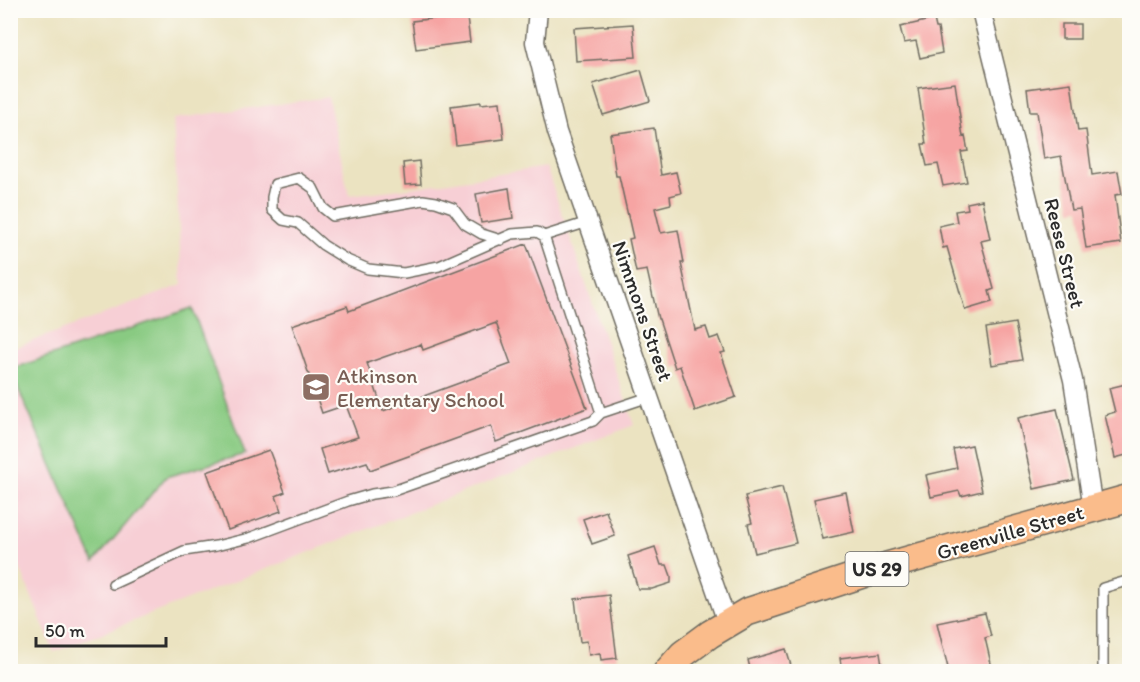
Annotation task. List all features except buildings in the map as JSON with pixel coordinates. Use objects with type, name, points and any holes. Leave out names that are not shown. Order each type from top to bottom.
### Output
[{"type":"main road","name":"Greenville Street","points":[[667,672],[683,654],[727,622],[747,612],[887,566],[1113,506]]},
{"type":"street","name":"Nimmons Street","points":[[538,10],[535,42],[557,132],[727,622]]},
{"type":"street","name":"Reese Street","points":[[981,10],[1074,380],[1113,506]]},
{"type":"lane","points":[[501,240],[465,225],[453,208],[436,202],[423,200],[333,216],[323,208],[313,188],[299,178],[275,184],[272,197],[272,210],[283,220],[298,223],[323,245],[347,260],[368,269],[404,273],[439,266],[501,240],[512,234],[537,232],[544,236],[601,413]]},
{"type":"lane","points":[[544,236],[588,222]]},
{"type":"lane","points":[[113,584],[184,551],[249,538],[348,501],[393,491],[593,421],[601,413],[649,397]]},
{"type":"lane","points":[[1103,672],[1103,588],[1130,580]]},
{"type":"shaded area","name":"Atkinson Elementary School","points":[[328,97],[349,195],[546,167],[634,425],[54,652],[11,546],[11,349],[182,285],[173,119]]},
{"type":"green space","points":[[192,308],[245,454],[166,477],[94,562],[11,369]]},
{"type":"place","name":"Atkinson Elementary School","points":[[316,387]]}]
